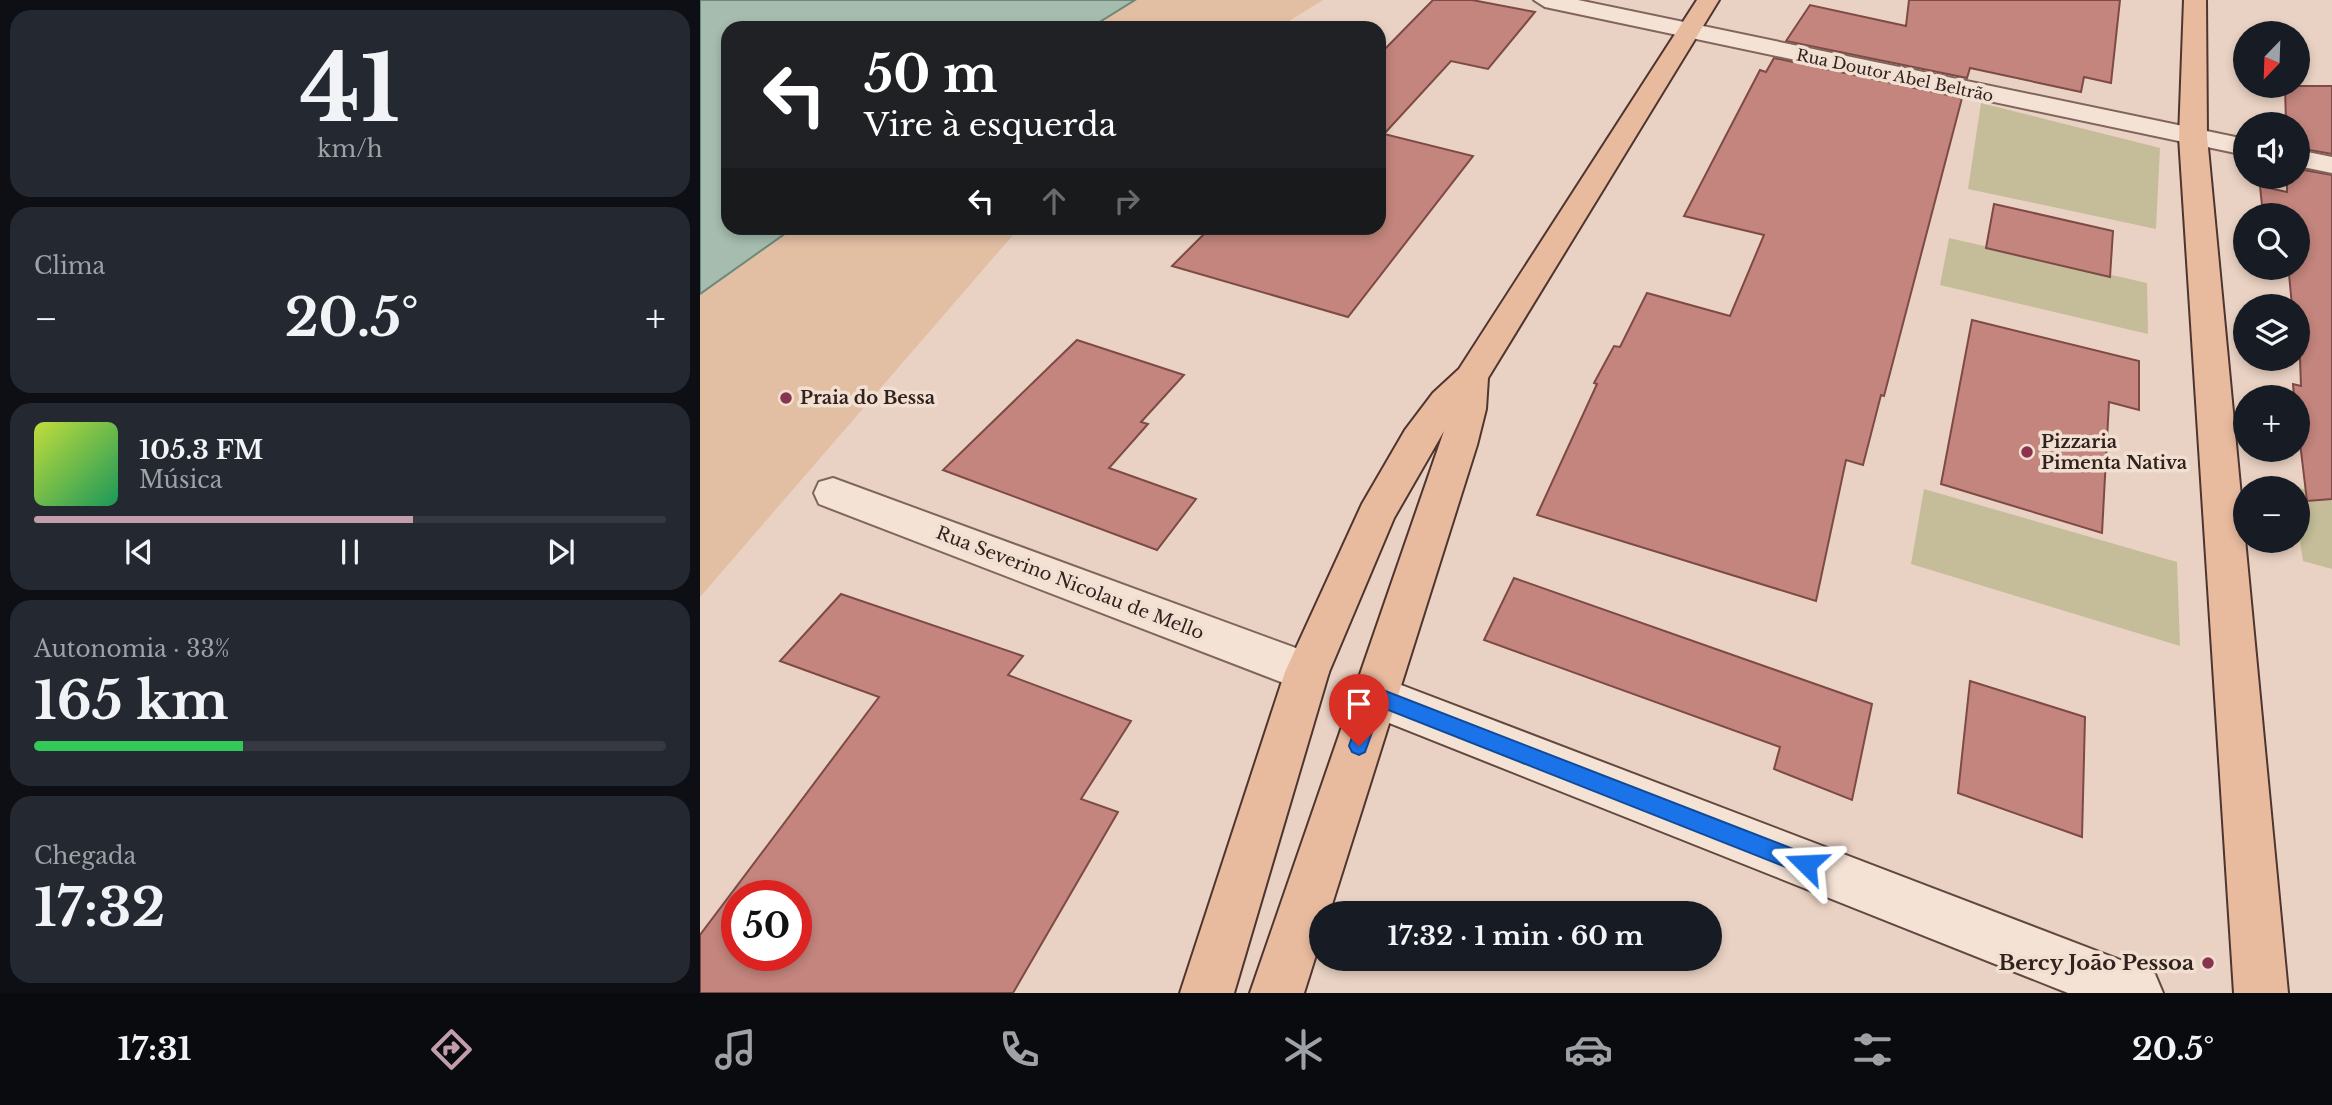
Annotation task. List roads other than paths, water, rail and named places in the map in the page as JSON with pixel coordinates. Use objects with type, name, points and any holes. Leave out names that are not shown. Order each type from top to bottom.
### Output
[{"type":"main road","points":[[1207,993],[1307,672],[1376,515],[1418,440],[1446,402],[1471,378],[1686,31],[1708,0]]},
{"type":"main road","points":[[2195,0],[2193,137],[2261,993]]},
{"type":"main road","points":[[1278,993],[1459,445],[1468,409],[1471,378]]},
{"type":"street","name":"Rua Doutor Abel Beltrão","points":[[1545,0],[2233,145]]},
{"type":"street","points":[[2310,160],[2332,164]]},
{"type":"street","name":"Rua Severino Nicolau de Mello","points":[[833,493],[1307,672]]},
{"type":"street","points":[[1375,696],[2136,993]]},
{"type":"place","name":"Praia do Bessa","points":[[786,398]]},
{"type":"place","name":"Pizzaria Pimenta Nativa","points":[[2027,452]]},
{"type":"place","name":"Bercy João Pessoa","points":[[2208,963]]}]
